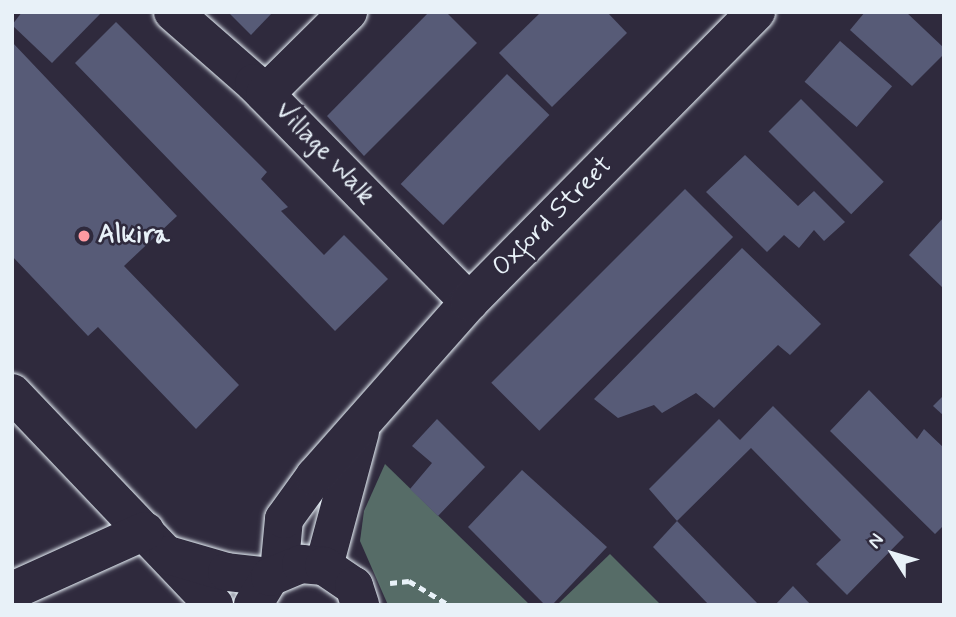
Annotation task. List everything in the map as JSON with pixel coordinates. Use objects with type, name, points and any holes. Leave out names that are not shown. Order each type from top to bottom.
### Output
[{"type":"street","name":"Village Walk","points":[[173,12],[265,94],[469,302]]},
{"type":"street","points":[[265,94],[348,12]]},
{"type":"street","name":"Oxford Street","points":[[267,585],[284,519],[315,476],[360,430],[469,302],[756,12]]},
{"type":"street","points":[[12,393],[214,605]]},
{"type":"street","name":"Oxford Street","points":[[346,585],[360,430]]},
{"type":"street","points":[[12,591],[156,543],[267,585],[301,564],[346,585]]},
{"type":"path","points":[[346,585],[409,581],[449,605]]},
{"type":"green space","points":[[385,464],[530,605],[388,605],[360,541],[364,511]]},
{"type":"green space","points":[[610,554],[661,605],[557,605]]},
{"type":"building","points":[[22,12],[102,12],[52,63],[12,25]]},
{"type":"building","points":[[228,12],[273,12],[251,35]]},
{"type":"building","points":[[429,12],[446,12],[477,43],[364,156],[327,116]]},
{"type":"building","points":[[541,12],[607,12],[627,33],[552,107],[499,53]]},
{"type":"building","points":[[865,12],[906,12],[944,48],[944,54],[912,86],[850,30]]},
{"type":"building","points":[[116,22],[267,172],[261,179],[288,207],[281,211],[324,255],[344,235],[388,279],[335,331],[75,63]]},
{"type":"building","points":[[840,41],[892,86],[857,127],[805,82]]},
{"type":"building","name":"Alkira","points":[[12,42],[177,216],[124,266],[239,385],[196,429],[98,327],[88,336],[12,256]]},
{"type":"building","points":[[507,74],[549,115],[443,225],[401,184]]},
{"type":"building","points":[[801,99],[884,182],[851,214],[768,132]]},
{"type":"building","points":[[745,155],[798,206],[814,191],[845,222],[824,241],[814,230],[799,248],[784,235],[767,252],[706,192]]},
{"type":"building","points":[[685,189],[733,237],[539,431],[491,383]]},
{"type":"building","points":[[944,217],[944,289],[909,255]]},
{"type":"building","points":[[742,248],[821,324],[790,355],[778,345],[714,408],[696,393],[662,413],[654,405],[618,418],[594,399]]},
{"type":"building","points":[[869,390],[917,439],[924,429],[944,448],[944,525],[935,534],[830,431]]},
{"type":"building","points":[[944,395],[944,416],[933,406]]},
{"type":"building","points":[[773,406],[904,537],[847,595],[816,564],[841,540],[751,448],[677,521],[649,489],[719,419],[740,440]]},
{"type":"building","points":[[437,419],[485,467],[438,516],[410,489],[432,463],[412,446]]},
{"type":"building","points":[[522,470],[607,547],[552,605],[545,605],[468,527]]},
{"type":"building","points":[[677,521],[759,605],[709,605],[653,547]]},
{"type":"building","points":[[793,586],[811,605],[775,605]]},
{"type":"place","name":"Alkira","points":[[84,236]]}]
